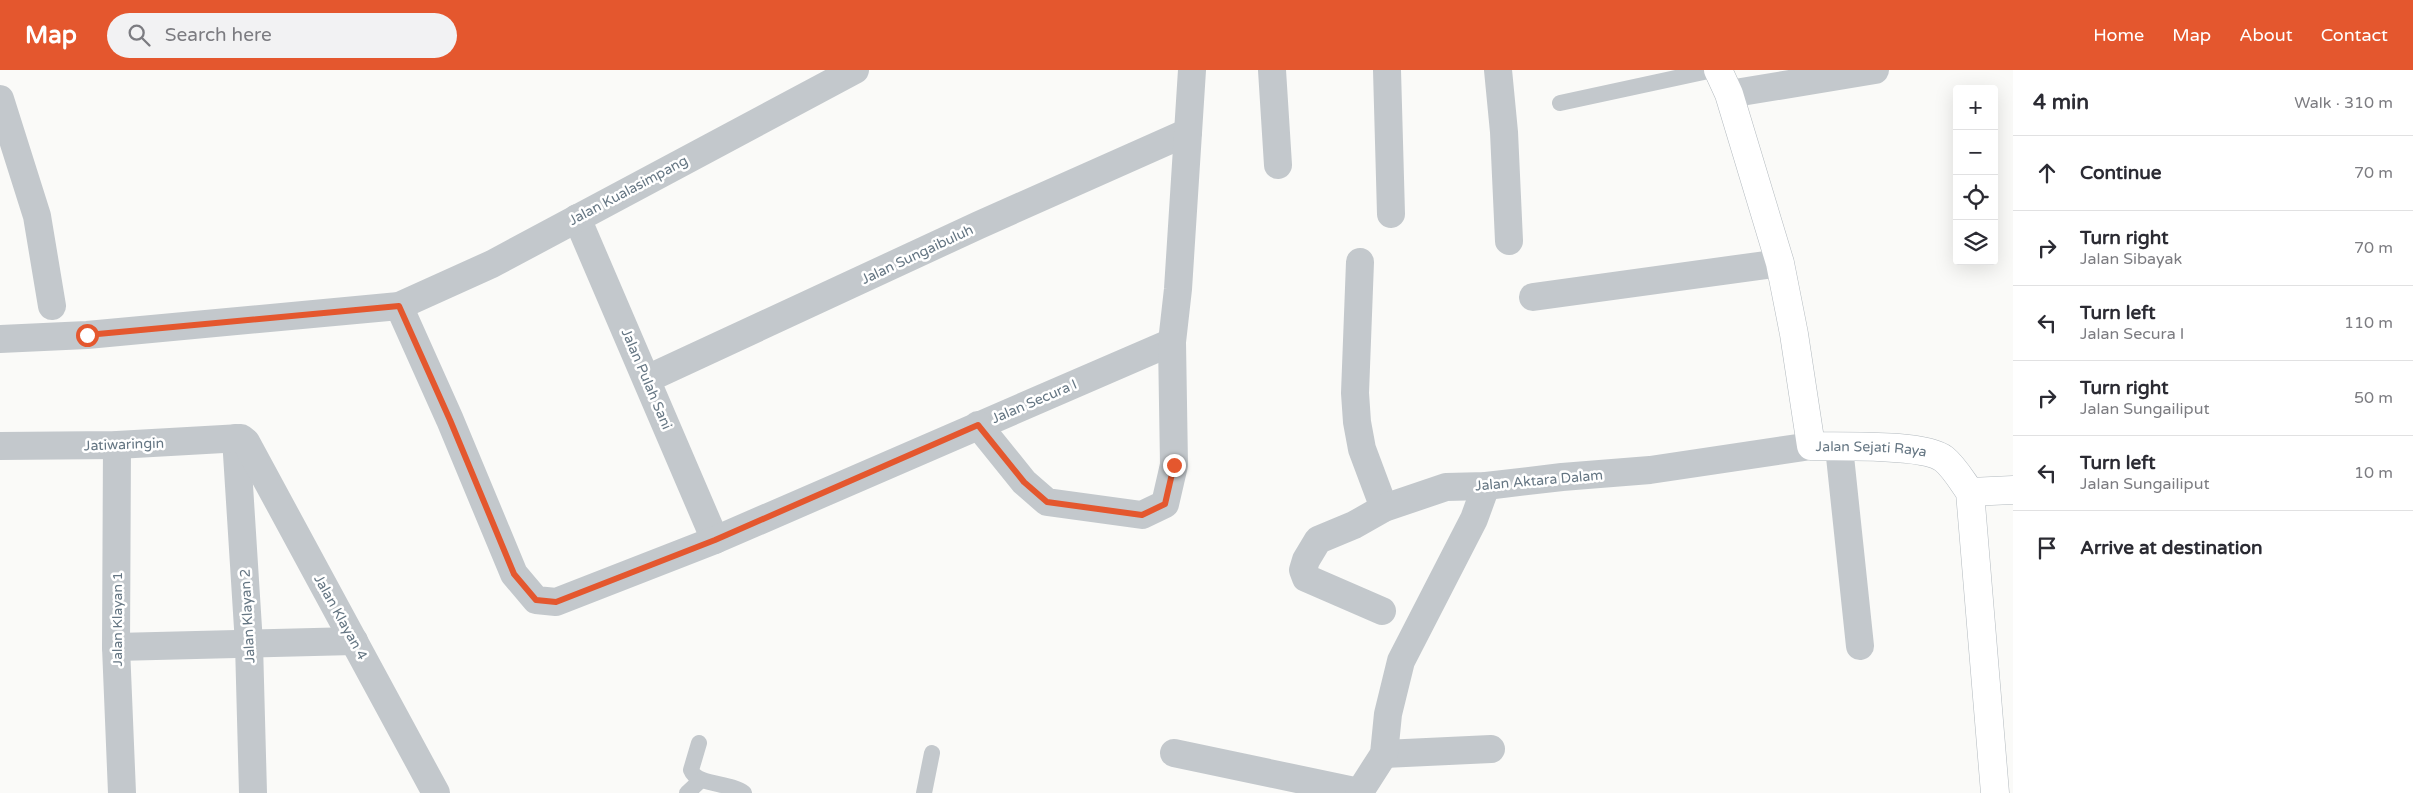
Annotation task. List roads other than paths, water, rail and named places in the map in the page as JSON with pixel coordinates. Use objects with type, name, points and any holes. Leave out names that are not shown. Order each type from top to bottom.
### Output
[{"type":"street","name":"Jalan Kualasimpang","points":[[0,340],[87,335],[399,306],[492,264],[855,70]]},
{"type":"street","points":[[978,425],[1024,482],[1047,502],[1142,515],[1165,504],[1174,465],[1172,342],[1178,289],[1192,70]]},
{"type":"street","points":[[1272,70],[1278,165]]},
{"type":"street","points":[[1387,70],[1391,214]]},
{"type":"street","points":[[1498,70],[1504,132],[1509,241]]},
{"type":"street","points":[[1724,82],[1874,70]]},
{"type":"street","name":"Jalan Sejati Raya","points":[[1724,82],[1780,263],[1794,334],[1811,446],[1894,448],[1927,452],[1944,458],[1970,492]]},
{"type":"street","points":[[0,99],[37,216],[52,306]]},
{"type":"street","name":"Jalan Sungaibuluh","points":[[648,379],[979,225],[1188,132]]},
{"type":"street","name":"Jalan Pulah Sani","points":[[577,218],[648,379],[715,540]]},
{"type":"street","points":[[1360,262],[1355,392],[1357,422],[1362,448],[1384,508]]},
{"type":"street","points":[[1533,297],[1780,263]]},
{"type":"street","name":"Jalan Secura I","points":[[399,306],[450,420],[514,574],[536,600],[556,602],[715,540],[1172,342]]},
{"type":"street","name":"Jatiwaringin","points":[[0,446],[117,445],[241,440]]},
{"type":"street","name":"Jalan Klayan 4","points":[[241,440],[354,641],[436,793]]},
{"type":"street","name":"Jalan Klayan 2","points":[[241,440],[253,793]]},
{"type":"street","name":"Jalan Klayan 1","points":[[117,445],[116,647],[122,793]]},
{"type":"street","name":"Jalan Aktara Dalam","points":[[1382,611],[1306,578],[1303,570],[1306,560],[1318,540],[1354,525],[1384,508],[1446,487],[1486,486],[1562,476],[1650,470],[1811,446]]},
{"type":"street","points":[[1839,447],[1860,646]]},
{"type":"street","points":[[1174,753],[1359,793],[1384,754],[1388,714],[1401,661],[1474,519],[1486,486]]},
{"type":"street","points":[[1995,793],[1970,492],[2013,490]]},
{"type":"street","points":[[116,647],[354,641]]},
{"type":"street","points":[[1384,754],[1491,749]]},
{"type":"lane","points":[[1560,103],[1713,70]]},
{"type":"lane","points":[[699,743],[691,770],[692,774],[701,780],[737,787],[744,793]]},
{"type":"lane","points":[[924,793],[932,753]]},
{"type":"lane","points":[[687,793],[701,780]]}]
